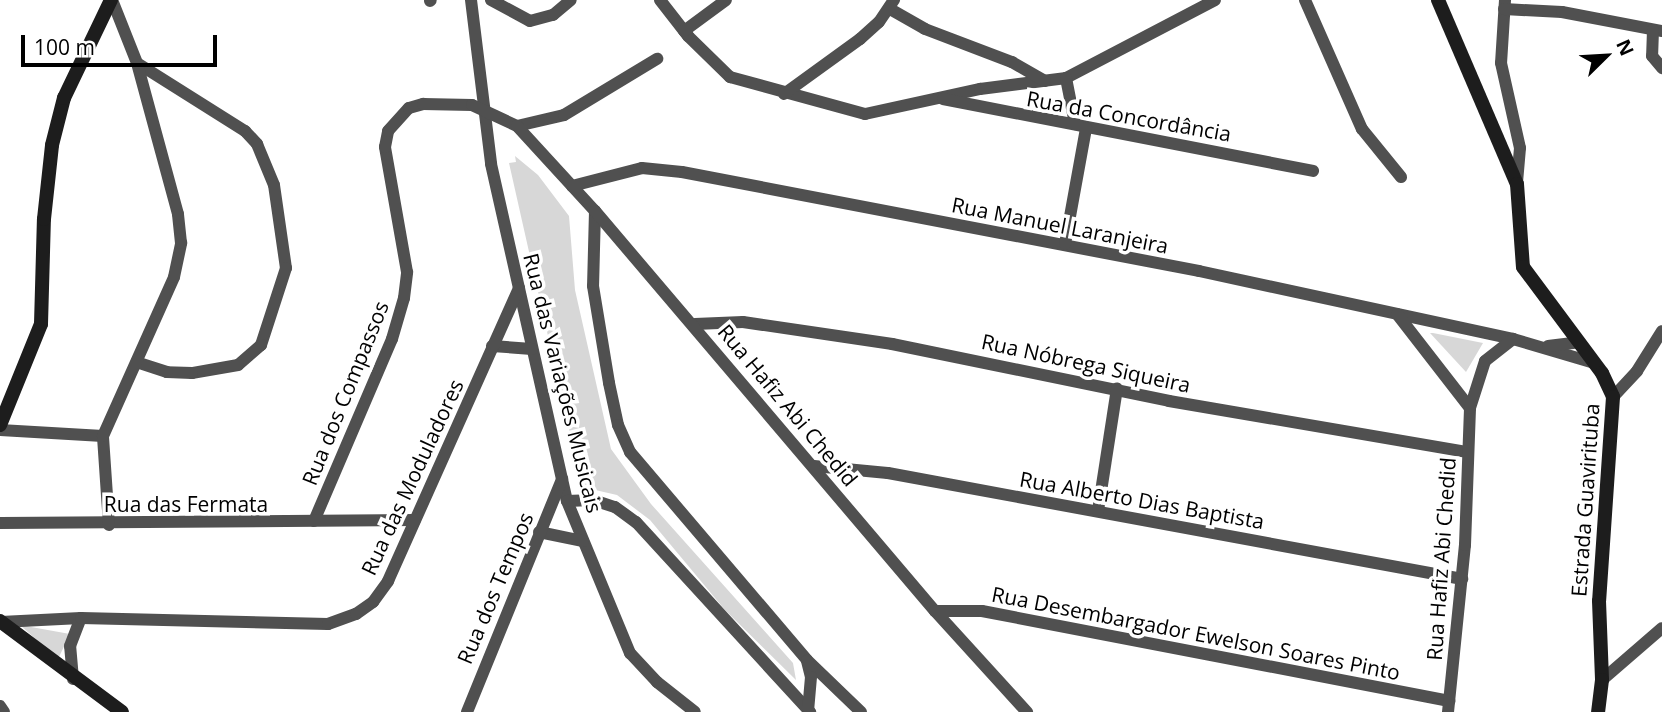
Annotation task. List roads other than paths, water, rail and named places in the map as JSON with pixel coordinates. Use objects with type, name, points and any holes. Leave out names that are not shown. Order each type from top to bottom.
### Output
[{"type":"street","points":[[109,525],[103,436],[174,277],[181,243],[178,214],[137,63],[112,0]]},
{"type":"street","points":[[103,436],[0,428],[40,324],[44,219],[52,145],[64,98],[112,0]]},
{"type":"street","name":"Rua das Variações Musicais","points":[[471,0],[491,164],[567,501],[630,653],[657,682],[695,712]]},
{"type":"street","points":[[491,0],[530,21],[554,15],[571,0]]},
{"type":"street","points":[[660,0],[684,31],[730,76],[784,94],[865,114],[1066,78],[1215,0]]},
{"type":"street","points":[[684,31],[726,0]]},
{"type":"street","points":[[1305,0],[1362,128],[1401,177]]},
{"type":"street","name":"Estrada Guavirituba","points":[[1438,0],[1517,184],[1523,267],[1594,363],[1613,397],[1599,601],[1602,680],[1598,712]]},
{"type":"street","points":[[1517,184],[1520,148],[1501,63],[1504,4],[1657,30],[1652,56],[1662,68]]},
{"type":"street","points":[[784,94],[859,39],[892,5],[925,29],[1012,62],[1045,81]]},
{"type":"street","points":[[517,126],[564,115],[657,60]]},
{"type":"street","points":[[137,63],[245,131],[268,162],[286,268],[261,345],[238,365],[223,370],[167,372],[137,362]]},
{"type":"street","points":[[1065,244],[1080,126],[1066,78]]},
{"type":"street","name":"Rua da Concordância","points":[[939,99],[1313,171]]},
{"type":"street","name":"Rua dos Compassos","points":[[314,521],[392,339],[404,298],[407,272],[385,147],[388,131],[408,108],[454,102],[486,109],[517,126]]},
{"type":"street","name":"Rua Hafiz Abi Chedid","points":[[517,126],[695,324],[935,611],[1027,712]]},
{"type":"street","name":"Rua Manuel Laranjeira","points":[[572,186],[642,168],[682,172],[1065,244],[1513,339],[1594,363]]},
{"type":"street","points":[[595,211],[593,286],[609,383],[630,452],[807,660],[861,712]]},
{"type":"street","name":"Rua das Moduladores","points":[[0,622],[81,618],[328,624],[356,614],[373,602],[388,581],[519,288]]},
{"type":"street","points":[[1397,314],[1470,408]]},
{"type":"street","name":"Rua Nóbrega Siqueira","points":[[695,324],[743,322],[892,344],[1468,452]]},
{"type":"street","points":[[1613,397],[1637,371],[1662,331]]},
{"type":"street","name":"Rua Hafiz Abi Chedid","points":[[1448,706],[1462,579],[1470,408],[1485,361],[1513,339]]},
{"type":"street","name":"Rua Manuel Laranjeira","points":[[1541,346],[1579,342]]},
{"type":"street","points":[[492,346],[532,349]]},
{"type":"street","points":[[1098,511],[1117,388]]},
{"type":"street","name":"Rua Alberto Dias Baptista","points":[[814,466],[866,469],[1462,579]]},
{"type":"street","name":"Rua dos Tempos","points":[[467,712],[562,479]]},
{"type":"street","points":[[567,501],[593,500],[615,507],[636,522],[809,711]]},
{"type":"street","name":"Rua das Fermata","points":[[0,523],[42,520],[109,525],[415,520]]},
{"type":"street","points":[[539,532],[583,541]]},
{"type":"street","name":"Rua Desembargador Ewelson Soares Pinto","points":[[935,611],[982,611],[1448,706]]},
{"type":"street","points":[[73,679],[70,646],[81,618]]},
{"type":"street","points":[[0,622],[73,679],[121,712]]},
{"type":"street","points":[[1602,680],[1662,628]]},
{"type":"street","points":[[807,660],[811,677],[809,711]]},
{"type":"street","points":[[0,706],[4,712]]}]
